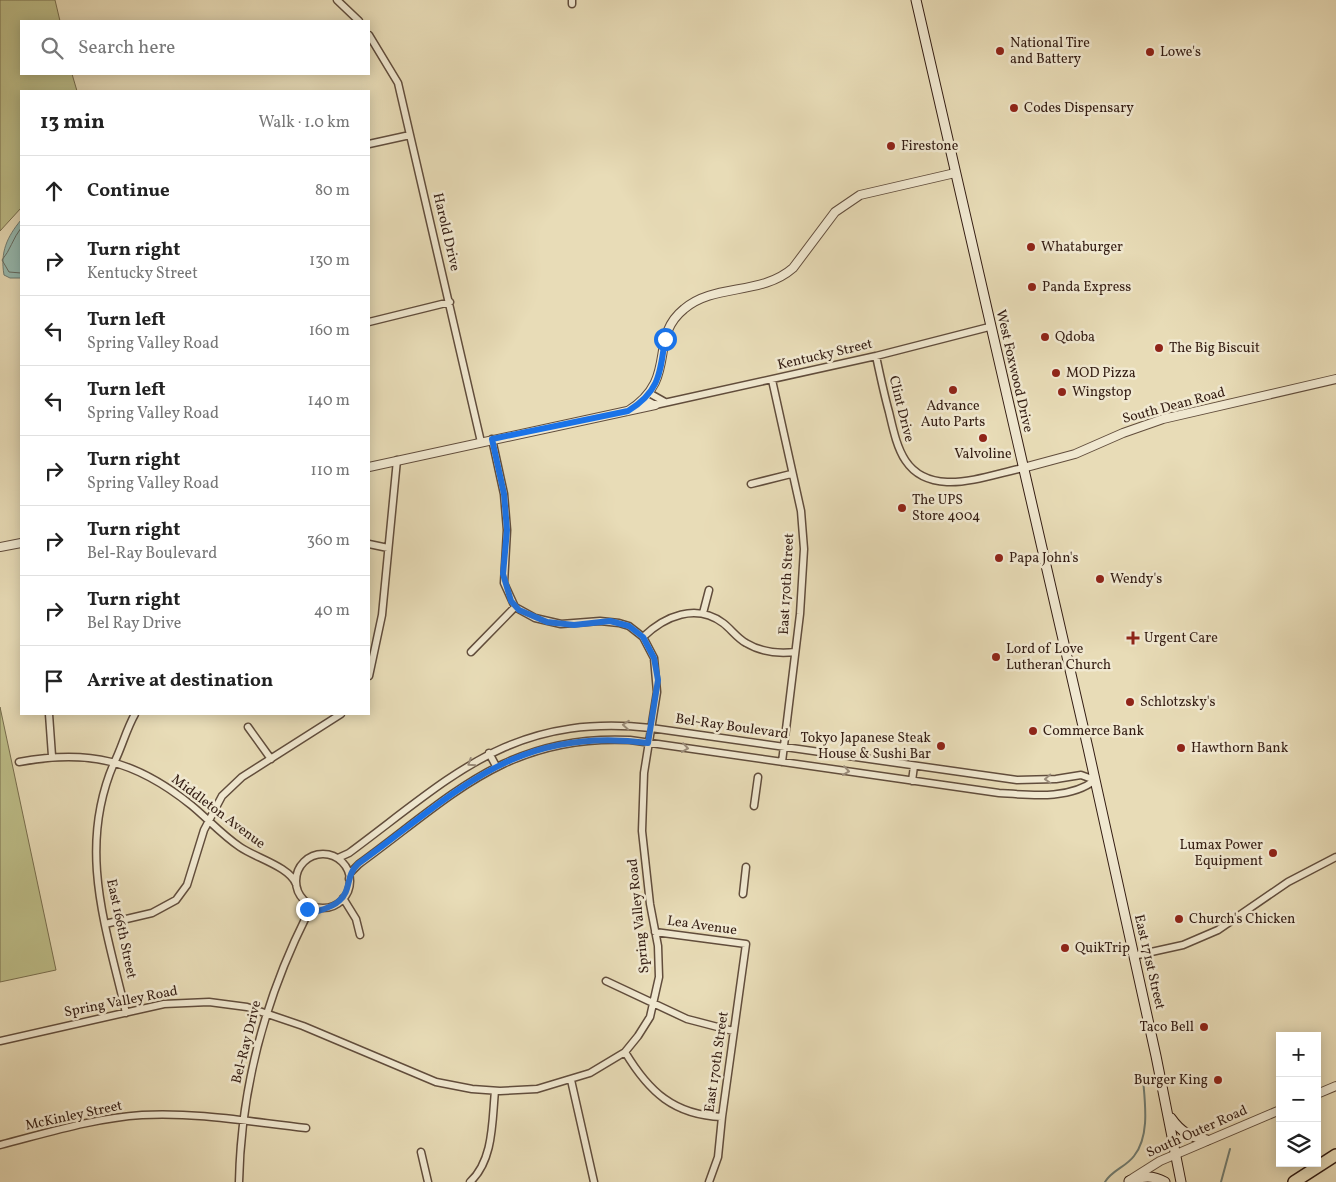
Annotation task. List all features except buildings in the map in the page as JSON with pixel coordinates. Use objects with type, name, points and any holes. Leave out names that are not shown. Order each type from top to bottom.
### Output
[{"type":"highway","points":[[1294,1182],[1336,1155]]},
{"type":"main road","name":"West Foxwood Drive","points":[[916,0],[989,327],[1088,748]]},
{"type":"main road","name":"East 171st Street","points":[[1088,748],[1168,1114],[1180,1182]]},
{"type":"main road","points":[[1168,1114],[1179,1128],[1191,1137],[1207,1140]]},
{"type":"main road","points":[[1129,1181],[1144,1176],[1158,1178],[1165,1182]]},
{"type":"street","points":[[337,0],[358,20]]},
{"type":"street","name":"Harold Drive","points":[[370,36],[398,83],[482,442]]},
{"type":"street","points":[[370,144],[410,135]]},
{"type":"street","points":[[628,411],[647,396],[659,378],[668,328],[684,309],[700,300],[766,284],[784,275],[797,262],[835,212],[860,195],[955,173]]},
{"type":"street","points":[[370,322],[450,302]]},
{"type":"street","name":"Kentucky Street","points":[[655,405],[876,356],[989,327]]},
{"type":"street","name":"Clint Drive","points":[[876,356],[894,440],[903,458],[918,472],[937,480],[957,482],[1023,468]]},
{"type":"street","name":"South Dean Road","points":[[1023,468],[1075,454],[1123,432],[1163,420],[1336,379]]},
{"type":"street","name":"East 170th Street","points":[[772,380],[791,474],[801,511],[804,549],[795,652],[782,762]]},
{"type":"street","points":[[647,396],[666,403]]},
{"type":"street","points":[[370,467],[655,405],[647,396]]},
{"type":"street","points":[[492,439],[504,494],[507,530],[504,583],[515,607],[535,618],[561,624],[600,621],[620,623],[629,626],[643,637],[661,622],[672,616],[684,612],[703,613],[722,622],[736,636],[757,648],[778,653],[795,652]]},
{"type":"street","points":[[370,671],[382,615],[397,460]]},
{"type":"street","points":[[751,484],[791,474]]},
{"type":"street","points":[[0,547],[20,542]]},
{"type":"street","points":[[370,544],[388,548]]},
{"type":"street","points":[[703,613],[709,590]]},
{"type":"street","points":[[471,652],[515,607]]},
{"type":"street","name":"Spring Valley Road","points":[[0,1040],[164,1004],[194,1001],[228,1004],[266,1013],[340,1040],[436,1082],[454,1086],[495,1091],[537,1089],[571,1080],[608,1064],[625,1052],[645,1027],[654,1005],[659,960],[642,831],[644,773],[658,680],[654,658],[643,637]]},
{"type":"street","points":[[49,715],[52,756]]},
{"type":"street","name":"East 166th Street","points":[[126,1013],[105,924],[97,877],[96,839],[101,798],[134,715]]},
{"type":"street","points":[[105,924],[152,913],[176,900],[187,885],[197,847],[208,820],[215,807],[232,785],[339,715]]},
{"type":"street","name":"Bel-Ray Boulevard","points":[[338,858],[349,853],[455,774],[490,753],[523,738],[574,726],[602,724],[650,728],[1017,780],[1056,779],[1081,775],[1095,780]]},
{"type":"street","points":[[248,727],[271,759]]},
{"type":"street","name":"Bel-Ray Boulevard","points":[[343,898],[350,873],[358,864],[459,789],[496,766],[533,750],[572,741],[607,739],[648,743],[1016,794],[1067,792],[1084,789],[1095,780]]},
{"type":"street","points":[[490,753],[496,766]]},
{"type":"street","name":"Middleton Avenue","points":[[19,762],[52,756],[84,756],[114,763],[152,779],[178,795],[252,855],[286,870]]},
{"type":"street","points":[[912,781],[914,766]]},
{"type":"street","points":[[754,806],[758,776]]},
{"type":"street","points":[[1016,794],[1017,780]]},
{"type":"street","points":[[349,879],[346,867],[338,858],[323,854],[316,855],[286,870],[296,884],[304,901],[307,915],[321,908],[332,906],[343,898],[356,919],[360,935]]},
{"type":"street","points":[[1134,956],[1183,945],[1218,930],[1288,882],[1336,857]]},
{"type":"street","points":[[296,884],[298,872],[304,862]]},
{"type":"street","points":[[743,894],[746,867]]},
{"type":"street","points":[[304,901],[321,908]]},
{"type":"street","name":"Bel-Ray Drive","points":[[239,1182],[243,1121],[255,1054],[266,1013],[289,952],[307,915]]},
{"type":"street","name":"Lea Avenue","points":[[655,932],[746,944]]},
{"type":"street","name":"East 170th Street","points":[[709,1182],[718,1157],[733,1031],[746,944]]},
{"type":"street","points":[[606,981],[686,1019],[733,1031]]},
{"type":"street","points":[[625,1052],[635,1069],[670,1104],[694,1114],[722,1117]]},
{"type":"street","points":[[571,1080],[594,1182]]},
{"type":"street","points":[[1321,1092],[1336,1086]]},
{"type":"street","points":[[470,1182],[481,1167],[488,1151],[495,1091]]},
{"type":"street","name":"South Outer Road","points":[[1129,1181],[1144,1170],[1176,1153],[1276,1112]]},
{"type":"street","name":"McKinley Street","points":[[0,1144],[95,1121],[135,1116],[190,1115],[306,1128]]},
{"type":"street","points":[[421,1152],[428,1182]]},
{"type":"green space","points":[[0,0],[55,0],[60,20],[20,20],[20,75],[72,75],[77,90],[20,90],[20,209],[0,231]]},
{"type":"green space","points":[[0,707],[56,970],[0,982]]},
{"type":"water","points":[[20,221],[20,278],[10,278],[4,275],[4,252],[12,233]]},
{"type":"waterway","points":[[1105,1182],[1111,1174],[1131,1160],[1139,1148],[1145,1119],[1143,1079]]},
{"type":"waterway","points":[[1221,1182],[1230,1149]]},
{"type":"place","name":"National Tire and Battery","points":[[1000,51]]},
{"type":"place","name":"Lowe's","points":[[1150,52]]},
{"type":"place","name":"Codes Dispensary","points":[[1014,108]]},
{"type":"place","name":"Firestone","points":[[891,146]]},
{"type":"place","name":"Whataburger","points":[[1031,247]]},
{"type":"place","name":"Panda Express","points":[[1032,287]]},
{"type":"place","name":"Qdoba","points":[[1045,337]]},
{"type":"place","name":"The Big Biscuit","points":[[1159,348]]},
{"type":"place","name":"MOD Pizza","points":[[1056,373]]},
{"type":"place","name":"Advance Auto Parts","points":[[953,390]]},
{"type":"place","name":"Wingstop","points":[[1062,392]]},
{"type":"place","name":"Valvoline","points":[[983,438]]},
{"type":"place","name":"The UPS Store 4004","points":[[902,508]]},
{"type":"place","name":"Papa John's","points":[[999,558]]},
{"type":"place","name":"Wendy's","points":[[1100,579]]},
{"type":"place","name":"Urgent Care","points":[[1133,638]]},
{"type":"place","name":"Lord of Love Lutheran Church","points":[[996,657]]},
{"type":"place","name":"Schlotzsky's","points":[[1130,702]]},
{"type":"place","name":"Commerce Bank","points":[[1033,731]]},
{"type":"place","name":"Tokyo Japanese Steak House & Sushi Bar","points":[[941,746]]},
{"type":"place","name":"Hawthorn Bank","points":[[1181,748]]},
{"type":"place","name":"Lumax Power Equipment","points":[[1273,853]]},
{"type":"place","name":"Church's Chicken","points":[[1179,919]]},
{"type":"place","name":"QuikTrip","points":[[1065,948]]},
{"type":"place","name":"Taco Bell","points":[[1204,1027]]},
{"type":"place","name":"Burger King","points":[[1218,1080]]},
{"type":"route","points":[[307,909],[307,915],[338,902],[346,892],[350,873],[358,864],[459,789],[496,766],[533,750],[572,741],[607,739],[648,743],[658,680],[654,658],[650,647],[643,637],[629,626],[610,621],[574,625],[547,622],[519,610],[511,601],[504,583],[503,574],[507,547],[504,494],[492,439],[628,411],[642,401],[653,389],[659,378],[665,339]]}]
